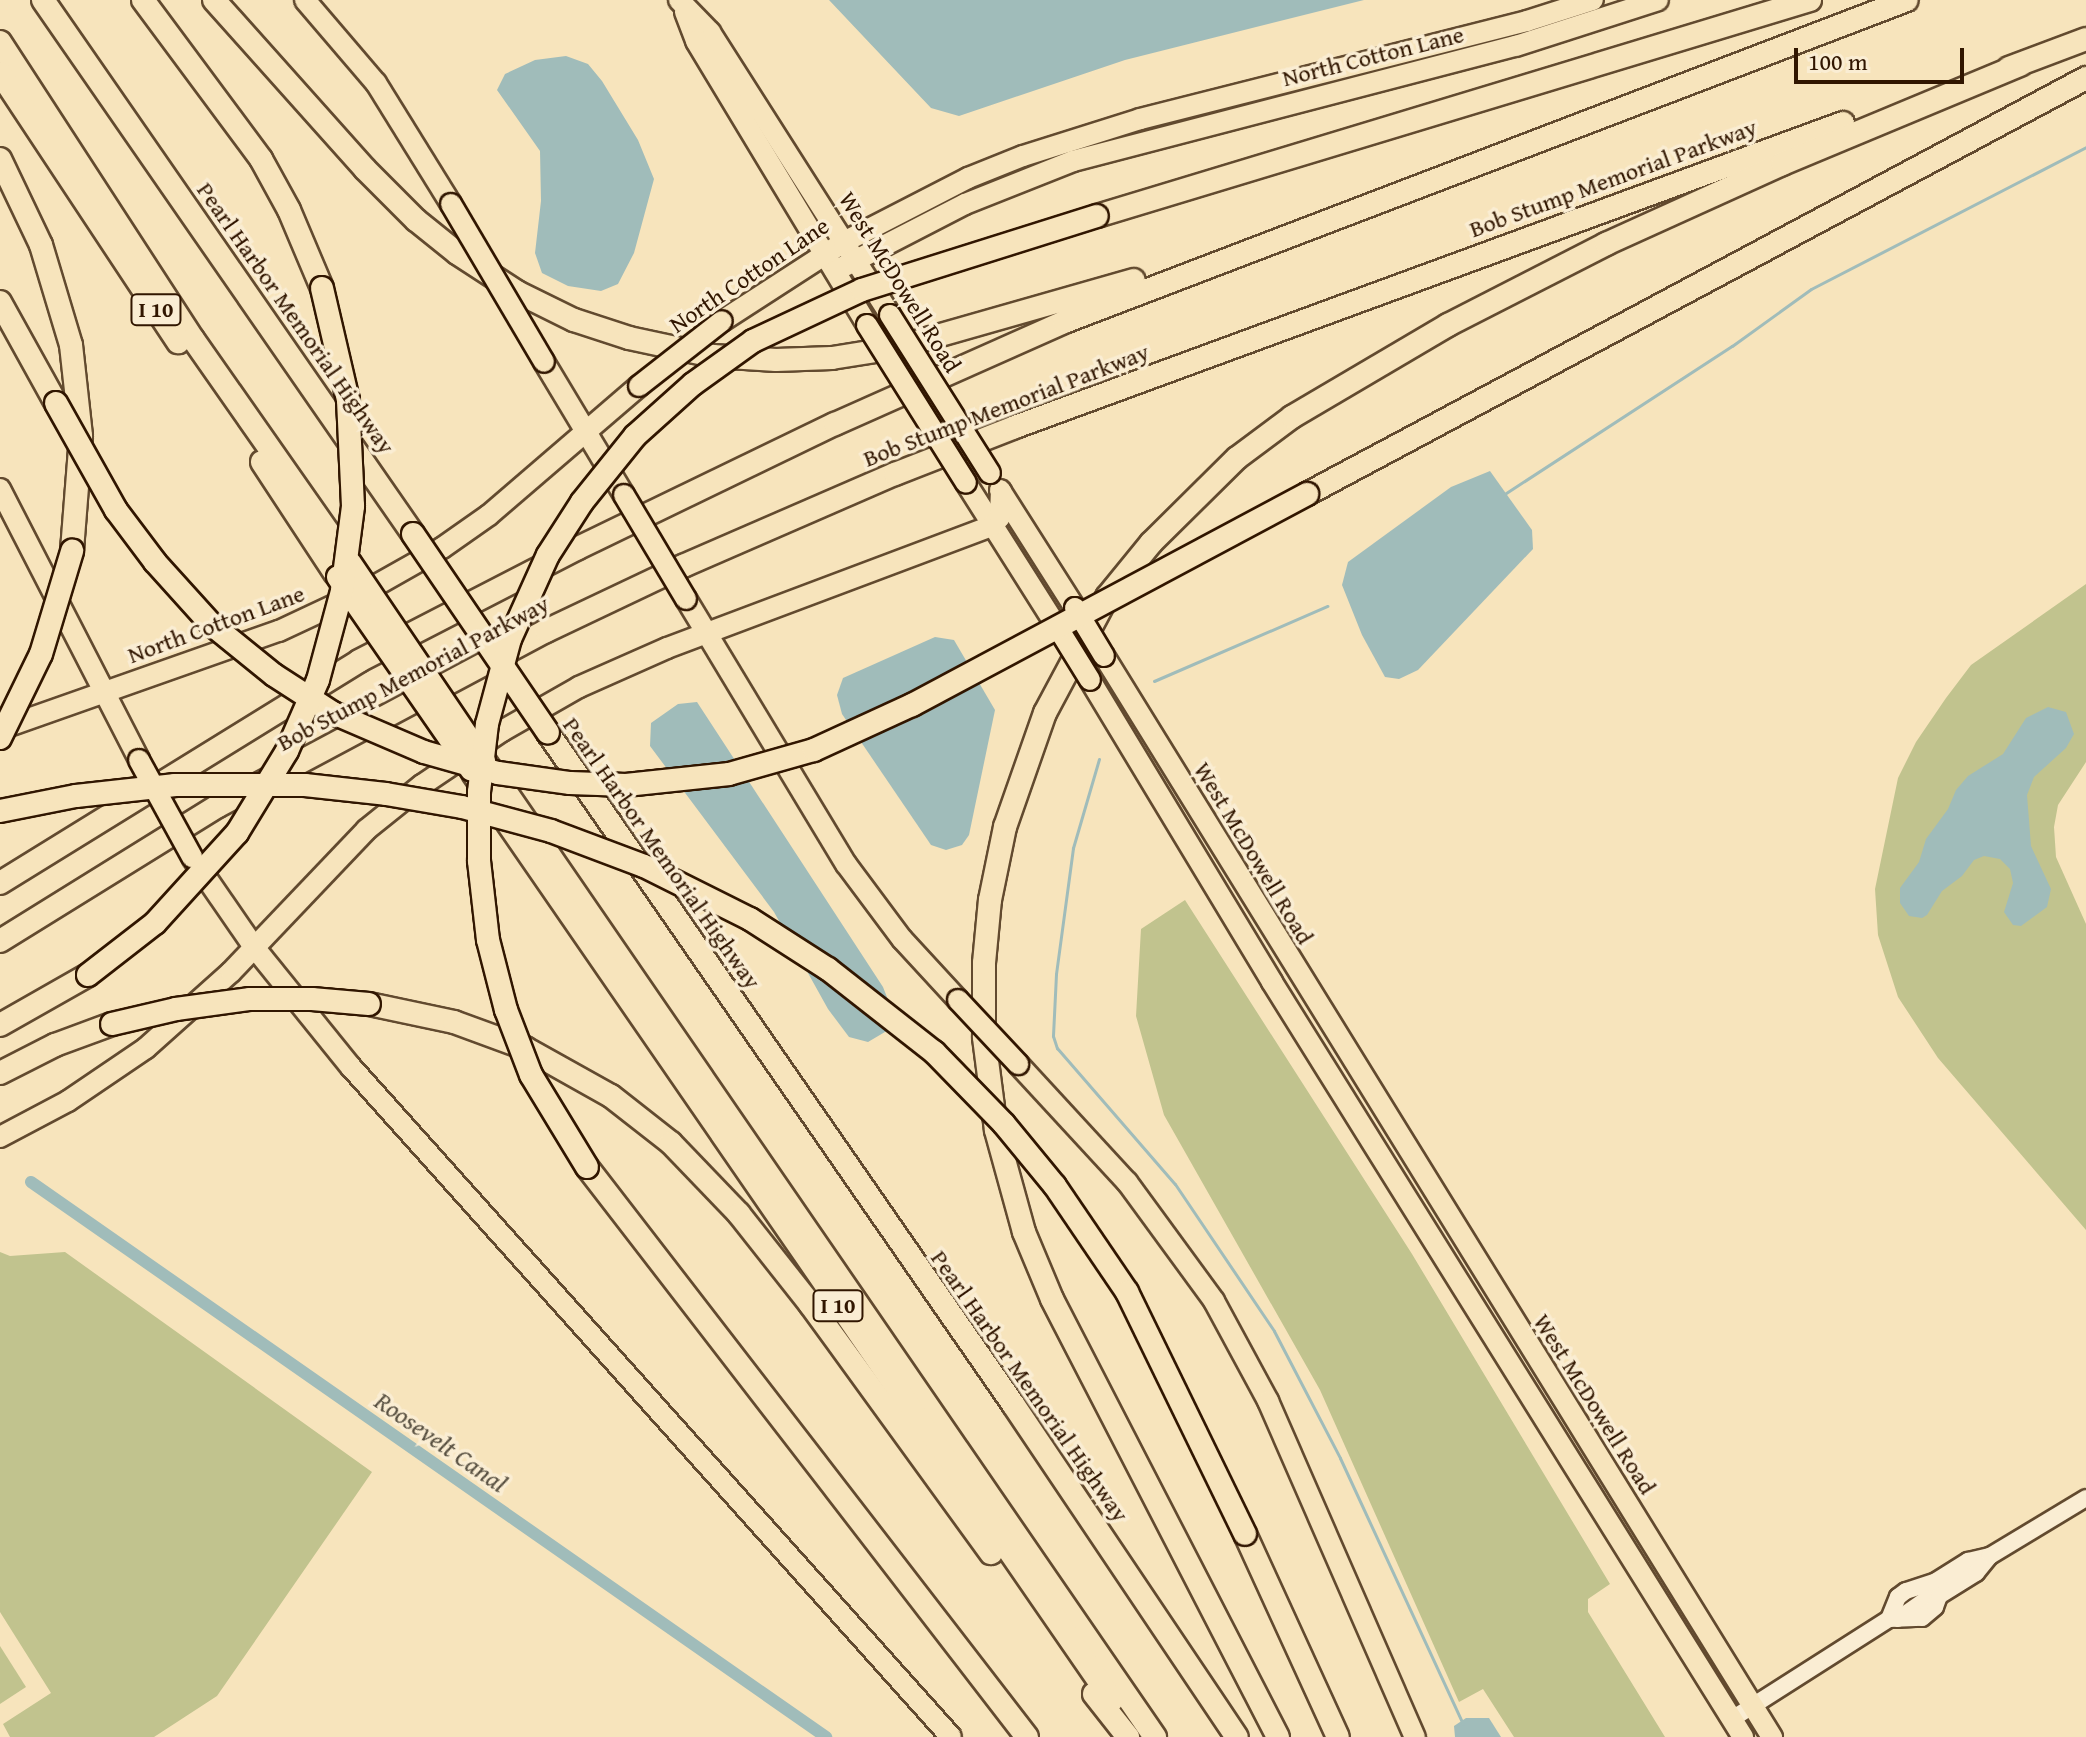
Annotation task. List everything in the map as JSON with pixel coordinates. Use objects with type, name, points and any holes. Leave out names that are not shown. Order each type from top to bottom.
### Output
[{"type":"highway","name":"Pearl Harbor Memorial Highway","points":[[43,0],[1013,1404],[1237,1737]]},
{"type":"highway","points":[[0,1025],[88,975],[155,923],[237,833],[287,751],[318,680],[342,591],[353,506],[348,400],[322,288],[295,223],[261,159],[143,0]]},
{"type":"highway","points":[[214,0],[381,187],[457,253],[517,292],[574,320],[676,350],[713,356],[800,360],[895,348],[1110,288],[1387,196]]},
{"type":"highway","points":[[1027,1737],[618,1208],[549,1108],[531,1075],[498,984],[482,898],[479,792],[493,698],[510,639],[532,586],[562,532],[600,478],[670,402],[738,351],[816,309],[873,286],[1097,216],[1810,0]]},
{"type":"highway","name":"Bob Stump Memorial Parkway","points":[[0,883],[359,661],[578,548],[821,431],[1064,322],[1387,196],[1907,0]]},
{"type":"highway","name":"Bob Stump Memorial Parkway","points":[[0,941],[218,806],[391,712],[683,566],[853,492],[1015,427],[1722,164],[2020,65],[2086,39]]},
{"type":"highway","points":[[0,42],[342,568]]},
{"type":"highway","points":[[1278,1737],[1052,1299],[1021,1221],[996,1130],[984,1037],[984,963],[990,900],[1005,827],[1045,713],[1101,607],[1151,543],[1237,458],[1303,410],[1448,325],[1606,244],[1839,139],[2020,65]]},
{"type":"highway","name":"I 10","points":[[0,73],[147,298],[342,568],[479,767],[1137,1737]]},
{"type":"highway","points":[[0,302],[116,510],[155,562],[211,624],[274,675],[333,713],[424,752],[498,773],[570,783],[626,785],[708,777],[749,770],[814,750],[912,705],[2086,78]]},
{"type":"highway","points":[[0,159],[41,245],[71,345],[81,436],[72,551],[41,654],[0,738]]},
{"type":"highway","points":[[479,767],[1155,1737]]},
{"type":"highway","points":[[0,811],[76,796],[175,785],[305,785],[462,807],[551,831],[644,866],[750,919],[828,969],[899,1023],[979,1097],[1039,1166],[1093,1237],[1127,1292],[1245,1534],[1338,1737]]},
{"type":"highway","points":[[0,1073],[55,1045],[112,1024],[176,1009],[250,999],[312,999],[369,1004],[454,1022],[540,1054],[611,1096],[671,1143],[739,1214],[828,1327],[1074,1669],[1128,1737]]},
{"type":"main road","points":[[305,0],[376,83],[846,864],[902,939],[1100,1151],[1155,1217],[1230,1329],[1268,1401],[1415,1737]]},
{"type":"main road","name":"North Cotton Lane","points":[[830,262],[844,242],[968,178],[1094,132],[1527,21],[1593,0]]},
{"type":"main road","name":"North Cotton Lane","points":[[0,729],[303,621],[373,587],[474,526],[639,386],[722,321],[830,262],[855,260],[995,190],[1073,161],[1516,46],[1658,0]]},
{"type":"main road","name":"West McDowell Road","points":[[681,2],[710,32],[1075,608],[1772,1737]]},
{"type":"main road","name":"West McDowell Road","points":[[681,2],[696,41],[867,325],[1061,633],[1272,982],[1743,1737]]},
{"type":"main road","points":[[0,489],[192,857],[254,947],[309,1018],[405,1128],[951,1737]]},
{"type":"main road","points":[[0,1137],[68,1101],[138,1055],[254,947],[366,830],[450,766],[579,687],[706,633],[992,526],[1000,517],[1001,491]]},
{"type":"street","points":[[1732,1719],[1928,1598],[1935,1590],[1976,1573],[1990,1556],[2086,1498]]},
{"type":"green space","points":[[2086,584],[2086,762],[2058,805],[2054,827],[2056,857],[2086,924],[2086,1230],[1938,1058],[1898,997],[1878,935],[1875,889],[1898,778],[1916,742],[1946,698],[1971,665]]},
{"type":"green space","points":[[1185,900],[1412,1254],[1610,1584],[1588,1599],[1588,1612],[1665,1737],[1514,1737],[1483,1689],[1459,1702],[1320,1390],[1164,1115],[1136,1016],[1141,929]]},
{"type":"green space","points":[[0,1252],[10,1256],[65,1252],[372,1472],[217,1696],[154,1737],[10,1737],[3,1724],[51,1693],[0,1612]]},
{"type":"green space","points":[[0,1646],[26,1687],[0,1704]]},
{"type":"water","points":[[829,0],[1364,0],[1125,60],[959,116],[931,108]]},
{"type":"water","points":[[566,56],[588,64],[602,81],[638,140],[654,179],[634,253],[618,284],[601,291],[568,286],[542,273],[535,253],[541,201],[540,151],[497,90],[505,74],[535,60]]},
{"type":"water","points":[[1490,471],[1532,530],[1533,549],[1418,670],[1399,679],[1385,677],[1362,635],[1342,585],[1348,562],[1451,487]]},
{"type":"water","points":[[935,637],[954,640],[995,710],[969,835],[962,845],[946,850],[931,845],[842,714],[837,695],[843,678]]},
{"type":"water","points":[[697,702],[883,987],[894,1015],[890,1029],[868,1042],[849,1037],[828,1009],[774,912],[650,746],[651,723],[678,704]]},
{"type":"water","points":[[2048,707],[2066,712],[2074,734],[2066,748],[2034,777],[2027,795],[2031,846],[2051,889],[2047,907],[2021,926],[2013,925],[2004,912],[2013,883],[2010,869],[2000,859],[1984,856],[1974,860],[1962,876],[1942,891],[1927,915],[1922,918],[1909,916],[1900,903],[1900,888],[1919,862],[1926,839],[1948,809],[1956,790],[1968,776],[2003,754],[2026,718]]},
{"type":"water","points":[[1466,1718],[1489,1718],[1501,1737],[1455,1737],[1454,1726]]},
{"type":"waterway","points":[[1503,495],[1732,346],[1811,289],[2086,147]]},
{"type":"waterway","points":[[1154,681],[1327,606]]},
{"type":"waterway","points":[[1099,759],[1073,848],[1056,974],[1053,1036],[1057,1048],[1175,1184],[1274,1331],[1340,1458],[1463,1724]]},
{"type":"waterway","name":"Roosevelt Canal","points":[[31,1182],[826,1737]]}]
